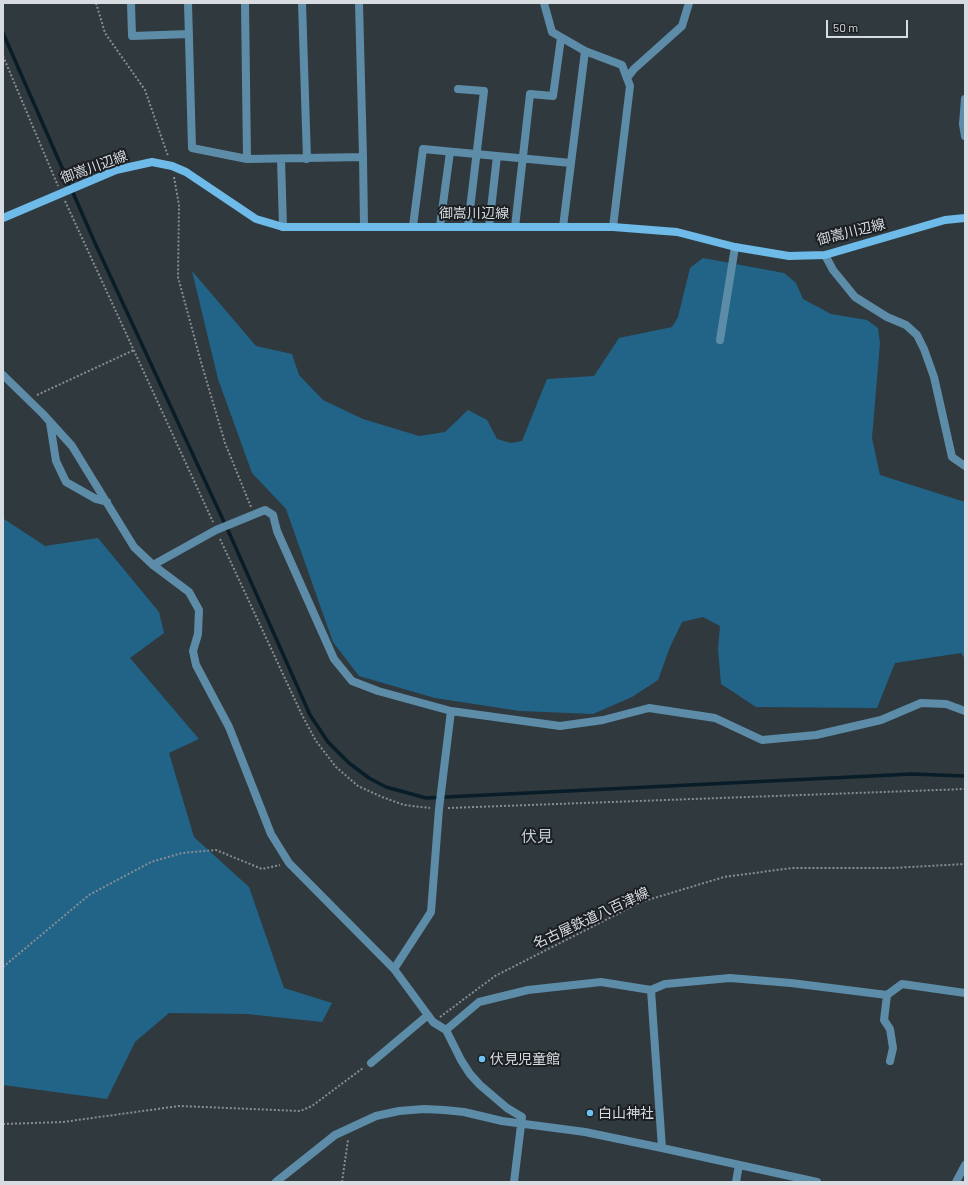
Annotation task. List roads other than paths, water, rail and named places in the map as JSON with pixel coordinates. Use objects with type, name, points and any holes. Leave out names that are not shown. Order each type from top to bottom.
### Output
[{"type":"main road","name":"御嵩川辺線","points":[[3,218],[61,192],[116,170],[152,162],[172,166],[186,172],[256,219],[283,227],[613,227],[677,232],[735,247],[789,256],[824,255],[945,220],[965,218]]},
{"type":"street","points":[[131,3],[132,36],[189,34]]},
{"type":"street","points":[[188,3],[192,148],[247,159],[364,157]]},
{"type":"street","points":[[245,3],[247,159]]},
{"type":"street","points":[[302,3],[307,159]]},
{"type":"street","points":[[359,3],[364,157],[364,226]]},
{"type":"street","points":[[544,3],[552,32],[585,51],[622,65],[630,86],[613,227]]},
{"type":"street","points":[[627,78],[634,69],[682,26],[690,3]]},
{"type":"street","points":[[514,227],[530,94],[553,96],[561,38]]},
{"type":"street","points":[[563,227],[585,51]]},
{"type":"street","points":[[458,88],[484,91],[468,226]]},
{"type":"street","points":[[965,99],[963,124],[965,136]]},
{"type":"street","points":[[413,226],[423,149],[571,163]]},
{"type":"street","points":[[440,226],[450,152]]},
{"type":"street","points":[[489,227],[497,156]]},
{"type":"street","points":[[281,159],[283,227]]},
{"type":"street","points":[[720,340],[735,247]]},
{"type":"street","points":[[824,255],[833,270],[855,297],[887,317],[906,325],[917,335],[924,349],[934,378],[952,457],[965,466]]},
{"type":"street","points":[[3,375],[72,446],[134,547],[154,565],[189,592],[199,610],[198,634],[193,651],[196,665],[229,728],[271,834],[289,863],[394,969],[431,1018],[446,1030],[461,1060],[470,1074],[480,1085],[507,1108],[522,1117],[514,1182]]},
{"type":"street","points":[[50,422],[56,461],[66,482],[96,499],[107,502]]},
{"type":"street","points":[[154,565],[216,530],[254,513],[265,510],[272,515],[277,531],[334,659],[352,681],[378,692],[452,711],[560,726],[603,720],[649,708],[715,718],[762,740],[816,735],[830,732],[881,720],[921,703],[946,704],[965,711]]},
{"type":"street","points":[[394,969],[431,912],[439,809],[452,711]]},
{"type":"street","points":[[446,1030],[478,1002],[528,990],[600,982],[651,990],[665,984],[730,978],[791,983],[887,995],[902,984],[965,993]]},
{"type":"street","points":[[651,990],[662,1148]]},
{"type":"street","points":[[887,995],[884,1020],[890,1029],[893,1048],[890,1061]]},
{"type":"street","points":[[371,1062],[431,1018]]},
{"type":"street","points":[[276,1182],[324,1143],[335,1135],[349,1128],[376,1116],[399,1111],[424,1109],[464,1112],[521,1124],[585,1132],[817,1182]]},
{"type":"street","points":[[736,1182],[739,1165]]},
{"type":"street","points":[[956,1182],[965,1165]]},
{"type":"waterway","points":[[3,33],[95,243],[231,537],[310,715],[328,742],[349,763],[369,778],[386,787],[426,798],[912,774],[965,776]]},
{"type":"place","name":"伏見児童館","points":[[482,1059]]},
{"type":"place","name":"白山神社","points":[[590,1113]]},
{"type":"district","name":"伏見","points":[[537,837]]}]
